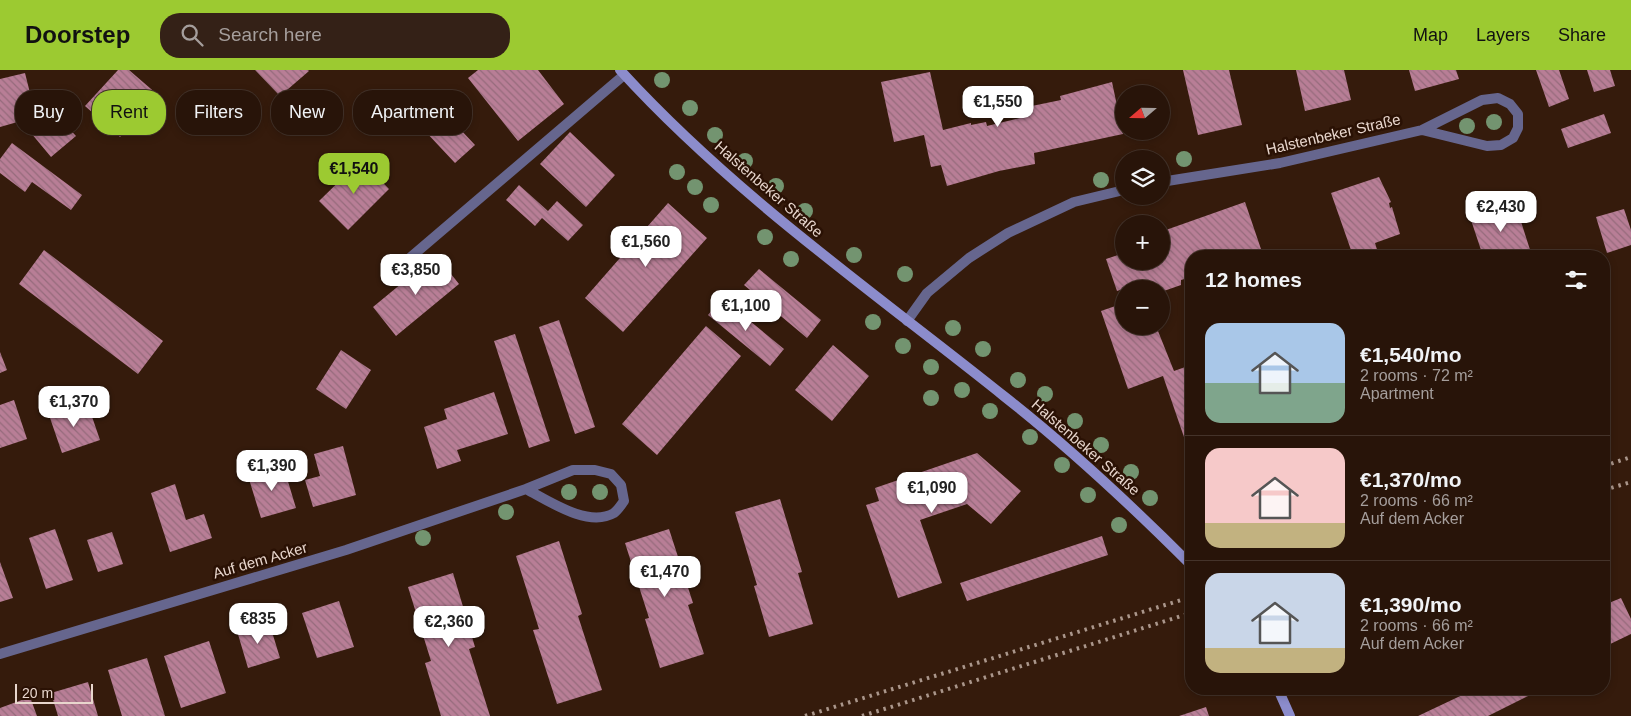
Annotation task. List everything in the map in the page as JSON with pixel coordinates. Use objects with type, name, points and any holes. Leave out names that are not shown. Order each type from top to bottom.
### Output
[{"type":"street","points":[[398,268],[622,72]]},
{"type":"street","name":"Halstenbeker Straße","points":[[622,72],[679,131],[749,194],[1054,437],[1185,559]]},
{"type":"street","name":"Halstenbeker Straße","points":[[1170,181],[1280,163],[1422,130],[1482,100],[1498,98],[1510,104],[1518,114],[1518,128],[1513,138],[1501,145],[1487,146],[1422,130]]},
{"type":"street","points":[[907,321],[927,293],[969,258],[1008,233],[1074,202],[1115,192]]},
{"type":"street","name":"Auf dem Acker","points":[[0,654],[346,550],[526,489],[573,470],[595,470],[611,474],[621,486],[624,501],[615,512],[601,518],[585,516],[526,489]]},
{"type":"street","points":[[1281,695],[1290,716]]},
{"type":"building","points":[[118,70],[129,70],[152,90],[100,90]]},
{"type":"building","points":[[255,70],[309,71],[287,90],[274,90]]},
{"type":"building","points":[[478,70],[538,70],[564,104],[518,141],[468,78]]},
{"type":"building","points":[[1183,70],[1229,70],[1242,125],[1198,135]]},
{"type":"building","points":[[1296,70],[1344,70],[1351,100],[1305,111]]},
{"type":"building","points":[[1409,70],[1456,70],[1459,79],[1415,91]]},
{"type":"building","points":[[1536,70],[1559,70],[1569,99],[1549,107]]},
{"type":"building","points":[[1587,70],[1610,70],[1615,86],[1594,92]]},
{"type":"building","points":[[930,72],[943,130],[971,123],[971,125],[986,122],[987,126],[1024,117],[1022,108],[1061,100],[1060,96],[1112,82],[1115,96],[1115,136],[1034,153],[1035,164],[999,171],[947,186],[941,165],[931,167],[924,135],[894,142],[881,82]]},
{"type":"building","points":[[25,73],[29,90],[15,90],[15,123],[0,127],[0,79]]},
{"type":"building","points":[[92,98],[92,112],[85,106]]},
{"type":"building","points":[[1604,114],[1611,133],[1568,148],[1561,129]]},
{"type":"building","points":[[570,132],[615,175],[586,207],[540,164]]},
{"type":"building","points":[[33,135],[76,136],[51,157]]},
{"type":"building","points":[[429,135],[466,135],[475,145],[455,163]]},
{"type":"building","points":[[12,143],[82,195],[71,210],[32,182],[25,192],[0,173],[0,159]]},
{"type":"building","points":[[361,160],[389,189],[348,230],[319,201]]},
{"type":"building","points":[[1379,177],[1391,202],[1389,203],[1390,208],[1392,207],[1400,234],[1375,243],[1377,250],[1351,250],[1331,193]]},
{"type":"building","points":[[519,185],[548,211],[557,201],[583,225],[568,241],[542,218],[535,226],[506,200]]},
{"type":"building","points":[[1245,202],[1261,250],[1185,250],[1185,279],[1181,280],[1181,285],[1170,289],[1170,280],[1115,280],[1115,285],[1106,259],[1115,256],[1115,270],[1170,270],[1170,229]]},
{"type":"building","points":[[668,203],[707,238],[623,332],[585,298]]},
{"type":"building","points":[[1515,203],[1530,250],[1481,250],[1470,217]]},
{"type":"building","points":[[1624,209],[1631,230],[1631,245],[1610,252],[1610,250],[1606,250],[1596,217]]},
{"type":"building","points":[[44,250],[163,341],[138,374],[19,284]]},
{"type":"building","points":[[436,255],[459,284],[396,336],[373,307]]},
{"type":"building","points":[[759,269],[821,320],[807,338],[744,285]]},
{"type":"building","points":[[722,298],[784,349],[770,366],[708,315]]},
{"type":"building","points":[[1115,306],[1115,335],[1160,335],[1174,371],[1185,367],[1185,440],[1163,376],[1128,389],[1101,311]]},
{"type":"building","points":[[559,320],[595,427],[575,434],[539,327]]},
{"type":"building","points":[[706,326],[741,356],[657,455],[622,424]]},
{"type":"building","points":[[515,334],[550,441],[529,448],[494,341]]},
{"type":"building","points":[[833,345],[869,376],[832,421],[795,390]]},
{"type":"building","points":[[341,350],[371,370],[346,409],[316,389]]},
{"type":"building","points":[[0,352],[7,370],[0,373]]},
{"type":"building","points":[[494,392],[508,434],[457,450],[461,461],[437,469],[424,427],[447,419],[444,409]]},
{"type":"building","points":[[14,400],[27,439],[0,448],[0,405]]},
{"type":"building","points":[[87,402],[100,440],[62,453],[49,415]]},
{"type":"building","points":[[343,446],[356,495],[313,507],[305,480],[320,476],[314,454]]},
{"type":"building","points":[[977,453],[1021,491],[991,524],[967,504],[920,520],[942,583],[898,598],[866,505],[879,501],[875,488]]},
{"type":"building","points":[[283,465],[296,508],[261,518],[248,476]]},
{"type":"building","points":[[175,484],[186,520],[204,514],[212,538],[170,552],[151,493]]},
{"type":"building","points":[[780,499],[802,572],[798,573],[813,624],[769,637],[754,586],[757,585],[735,512]]},
{"type":"building","points":[[55,529],[73,580],[46,589],[29,538]]},
{"type":"building","points":[[669,529],[693,603],[688,605],[704,654],[660,668],[645,619],[649,618],[625,543]]},
{"type":"building","points":[[112,532],[123,564],[98,572],[87,540]]},
{"type":"building","points":[[1102,536],[1108,555],[967,601],[960,583]]},
{"type":"building","points":[[559,541],[582,614],[578,616],[602,690],[557,704],[533,630],[539,629],[516,556]]},
{"type":"building","points":[[0,562],[13,598],[0,602]]},
{"type":"building","points":[[453,573],[475,647],[469,649],[490,716],[441,716],[425,663],[431,661],[408,587]]},
{"type":"building","points":[[1621,598],[1631,619],[1631,634],[1610,644],[1610,603]]},
{"type":"building","points":[[339,601],[354,647],[317,658],[302,613]]},
{"type":"building","points":[[269,622],[280,658],[248,668],[237,631]]},
{"type":"building","points":[[209,641],[226,693],[181,708],[164,656]]},
{"type":"building","points":[[147,658],[165,716],[122,716],[108,670]]},
{"type":"building","points":[[88,682],[98,716],[58,716],[51,693]]},
{"type":"building","points":[[1462,695],[1530,695],[1488,716],[1418,716]]},
{"type":"building","points":[[30,697],[37,716],[0,716],[0,708]]},
{"type":"building","points":[[1206,707],[1209,716],[1179,716]]},
{"type":"railway","points":[[1610,464],[1631,457]]},
{"type":"railway","points":[[1610,488],[1631,482]]},
{"type":"railway","points":[[805,716],[1185,599]]},
{"type":"railway","points":[[862,716],[1185,615]]}]
